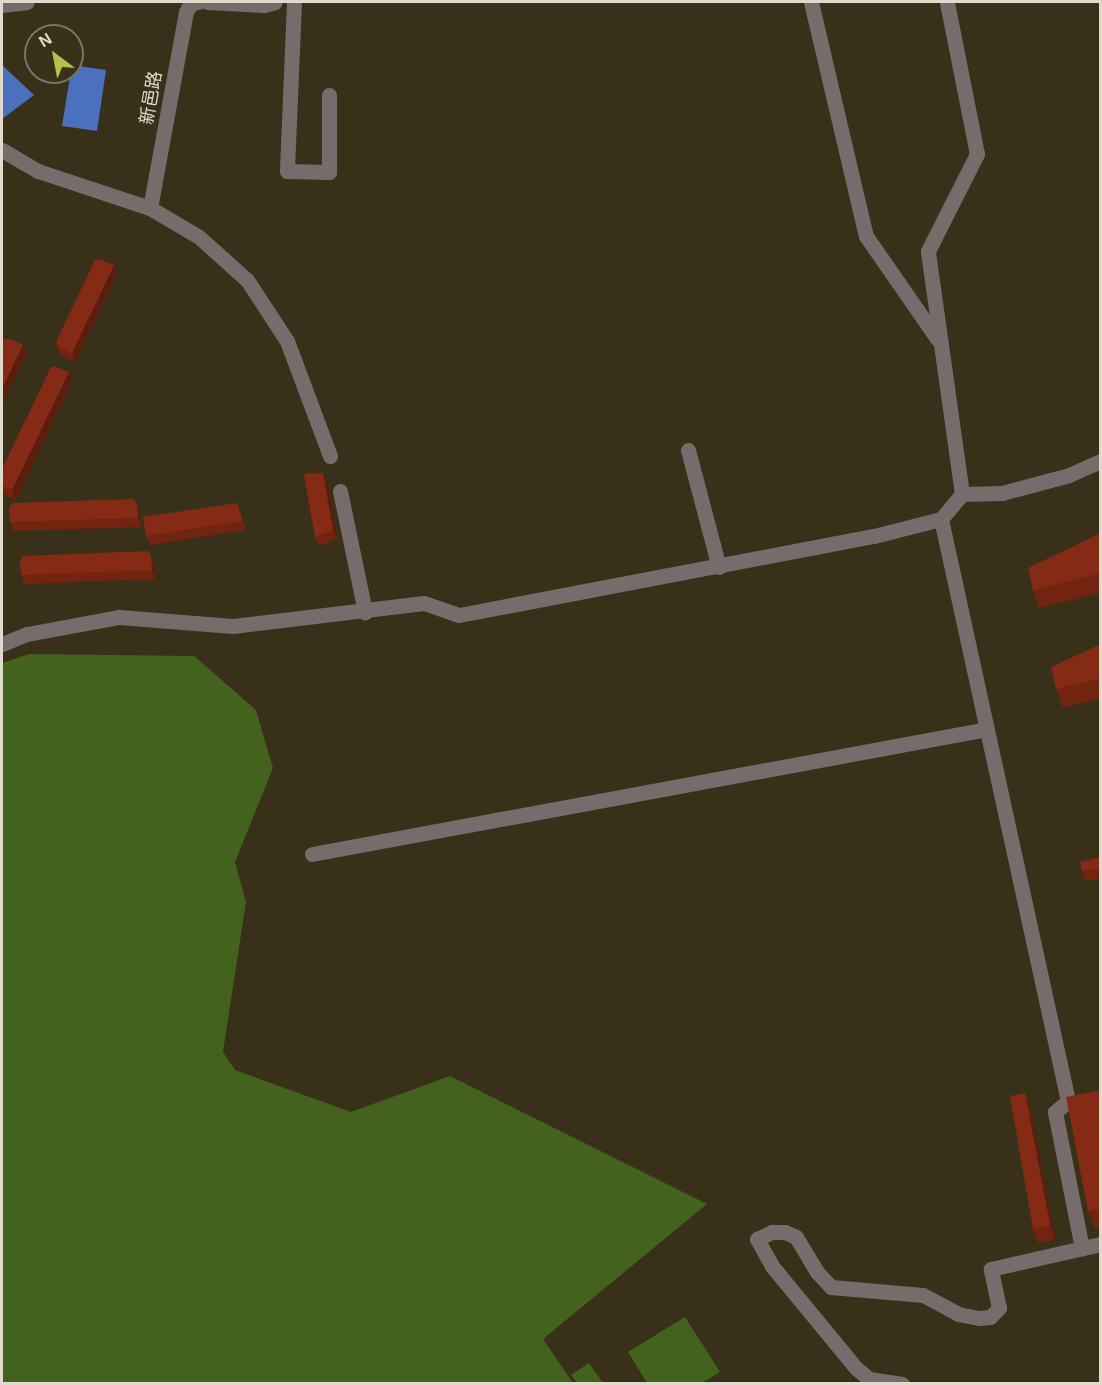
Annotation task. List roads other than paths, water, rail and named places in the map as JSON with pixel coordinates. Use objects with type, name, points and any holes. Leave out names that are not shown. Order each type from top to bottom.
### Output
[{"type":"street","points":[[2,5],[27,2]]},
{"type":"street","name":"新邑路","points":[[150,208],[186,12],[190,4],[198,2]]},
{"type":"street","points":[[207,2],[275,2]]},
{"type":"street","points":[[294,2],[287,171],[329,172],[329,95]]},
{"type":"street","points":[[811,2],[866,236],[939,342]]},
{"type":"street","points":[[947,2],[977,154],[928,251],[942,366],[962,494]]},
{"type":"street","points":[[2,150],[38,171],[150,208],[198,237],[247,280],[287,341],[330,456]]},
{"type":"street","points":[[688,450],[719,567]]},
{"type":"street","points":[[2,644],[27,634],[119,617],[233,626],[365,612],[424,603],[459,615],[719,567],[941,519],[962,494],[1002,493],[1069,475],[1101,461]]},
{"type":"street","points":[[340,491],[365,612]]},
{"type":"street","points":[[941,519],[1068,1101],[1054,1112],[1082,1248]]},
{"type":"street","points":[[312,854],[987,729]]},
{"type":"street","points":[[865,1383],[857,1369],[772,1266],[757,1239],[763,1235],[785,1232],[796,1237],[817,1272],[831,1287],[923,1295],[957,1314],[979,1318],[990,1317],[999,1308],[991,1269],[1101,1244]]},
{"type":"street","points":[[857,1369],[869,1379],[902,1383]]},
{"type":"water","points":[[2,65],[34,95],[2,119]]},
{"type":"water","points":[[84,67],[106,70],[97,131],[62,126],[69,84],[84,84]]}]
